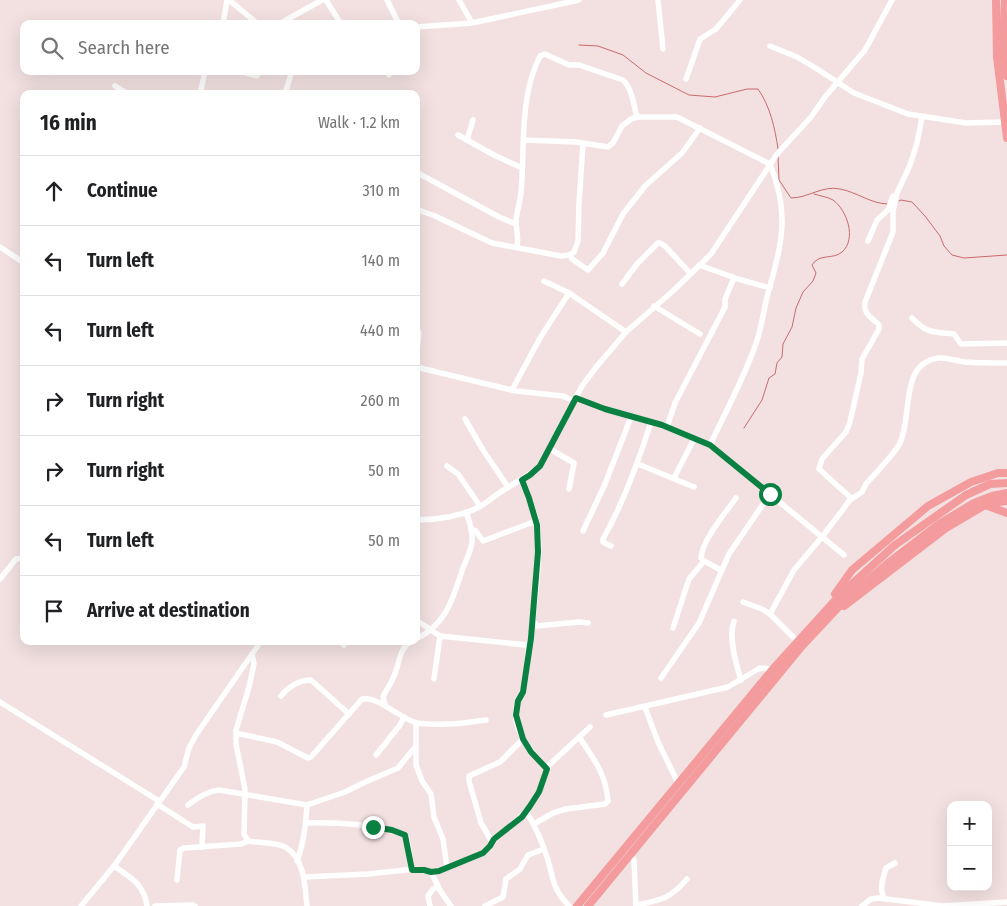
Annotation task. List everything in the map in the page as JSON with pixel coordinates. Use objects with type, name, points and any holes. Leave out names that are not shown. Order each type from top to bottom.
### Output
[{"type":"highway","points":[[996,0],[997,57],[1007,138]]},
{"type":"highway","points":[[1005,0],[1003,35],[1007,76]]},
{"type":"highway","points":[[816,619],[852,570],[928,506],[971,482],[1007,468]]},
{"type":"highway","points":[[998,473],[1007,473]]},
{"type":"highway","points":[[577,906],[773,669],[816,619],[852,582],[936,514],[966,495],[990,484],[1007,483]]},
{"type":"highway","points":[[588,906],[802,646],[846,599],[887,564],[939,524],[974,502],[1007,493]]},
{"type":"highway","points":[[827,619],[946,528],[985,505],[1007,501]]},
{"type":"highway","points":[[985,505],[1007,513]]},
{"type":"street","points":[[224,20],[228,0],[253,20]]},
{"type":"street","points":[[287,20],[324,0],[337,20]]},
{"type":"street","points":[[388,0],[397,20]]},
{"type":"street","points":[[459,0],[472,23]]},
{"type":"street","points":[[541,0],[546,7]]},
{"type":"street","points":[[420,26],[472,23],[579,0]]},
{"type":"street","points":[[658,0],[663,49]]},
{"type":"street","points":[[686,79],[700,38],[716,29],[740,0]]},
{"type":"street","points":[[420,520],[440,518],[466,512],[480,506],[530,475],[540,466],[582,386],[597,366],[626,332],[674,290],[720,242],[777,154],[811,117],[837,82],[865,50],[892,0]]},
{"type":"street","points":[[770,46],[797,58],[854,93],[908,114],[966,123],[1006,122]]},
{"type":"street","points":[[517,247],[516,224],[521,195],[529,89],[540,56],[545,54],[569,65],[579,65],[626,82],[638,117]]},
{"type":"street","points":[[201,90],[204,75]]},
{"type":"street","points":[[286,90],[291,75]]},
{"type":"street","points":[[116,86],[122,90]]},
{"type":"street","points":[[524,140],[583,143],[608,147],[613,143],[622,126],[638,117],[677,117],[770,164],[779,192],[783,228],[778,260],[755,347],[710,445]]},
{"type":"street","points":[[851,498],[819,469],[826,453],[846,432],[862,373],[862,360],[879,329],[879,325],[866,314],[864,307],[893,232],[890,210],[915,151],[922,117]]},
{"type":"street","points":[[467,140],[473,120]]},
{"type":"street","points":[[420,210],[492,243],[561,256],[572,255],[588,270],[603,253],[623,214],[645,186],[682,153],[700,128]]},
{"type":"street","points":[[458,134],[494,155],[522,168]]},
{"type":"street","points":[[572,255],[578,241],[583,143]]},
{"type":"street","points":[[420,174],[499,217],[516,224]]},
{"type":"street","points":[[868,241],[877,220],[890,210]]},
{"type":"street","points":[[622,284],[636,264],[658,243],[665,246],[690,273]]},
{"type":"street","points":[[0,247],[20,261]]},
{"type":"street","points":[[699,265],[734,278],[770,288]]},
{"type":"street","points":[[666,427],[675,403],[725,307],[725,299],[734,278]]},
{"type":"street","points":[[544,281],[568,293],[626,332]]},
{"type":"street","points":[[512,390],[540,338],[568,293]]},
{"type":"street","points":[[654,306],[700,334]]},
{"type":"street","points":[[912,318],[929,332],[954,334],[961,344],[1007,343]]},
{"type":"street","points":[[770,614],[794,570],[851,498],[862,492],[866,484],[900,443],[908,414],[911,381],[917,368],[924,363],[938,358],[962,362],[1007,363]]},
{"type":"street","points":[[420,368],[512,390],[575,399],[666,427],[710,445],[844,555]]},
{"type":"street","points":[[583,531],[605,484],[630,417]]},
{"type":"street","points":[[465,419],[508,487]]},
{"type":"street","points":[[611,546],[603,542],[602,539],[620,506],[638,464],[651,422]]},
{"type":"street","points":[[674,478],[694,439]]},
{"type":"street","points":[[550,449],[574,463],[569,489]]},
{"type":"street","points":[[638,464],[694,487]]},
{"type":"street","points":[[447,466],[458,474],[480,506]]},
{"type":"street","points":[[522,480],[536,521],[538,552],[533,621],[523,692],[518,701],[516,715],[523,739],[531,752],[547,769]]},
{"type":"street","points":[[661,678],[699,623],[721,570],[737,542],[770,494]]},
{"type":"street","points":[[721,570],[704,561],[701,558],[701,554],[736,498]]},
{"type":"street","points":[[420,637],[431,631],[452,603],[472,544],[471,529],[466,512]]},
{"type":"street","points":[[471,529],[483,541],[536,521]]},
{"type":"street","points":[[0,580],[16,559],[20,558]]},
{"type":"street","points":[[673,628],[689,579],[704,561]]},
{"type":"street","points":[[743,602],[770,614],[797,641]]},
{"type":"street","points":[[533,621],[537,626],[578,622],[588,624]]},
{"type":"street","points":[[734,621],[732,632],[733,645],[741,680]]},
{"type":"street","points":[[420,623],[440,636],[526,645],[529,643]]},
{"type":"street","points":[[434,679],[440,636]]},
{"type":"street","points":[[81,906],[114,866],[184,767],[189,748],[196,735],[258,645]]},
{"type":"street","points":[[385,704],[383,697],[395,674],[401,652],[405,645]]},
{"type":"street","points":[[248,841],[244,834],[245,794],[236,744],[236,733],[254,664],[252,654]]},
{"type":"street","points":[[606,716],[728,687],[760,668],[773,669]]},
{"type":"street","points":[[281,696],[285,690],[298,683],[311,680],[349,714]]},
{"type":"street","points":[[236,733],[277,742],[308,758],[311,757],[362,699],[366,698],[385,704],[416,723],[465,724],[486,720]]},
{"type":"street","points":[[0,702],[158,802],[193,827],[203,826],[202,847]]},
{"type":"street","points":[[645,707],[658,742],[678,783]]},
{"type":"street","points":[[376,755],[400,725],[404,717]]},
{"type":"street","points":[[416,723],[416,765],[422,781],[431,794],[434,817],[442,839],[446,868]]},
{"type":"street","points":[[304,877],[412,870],[431,872],[483,853],[492,842],[526,811],[539,792],[547,769],[590,727]]},
{"type":"street","points":[[534,824],[553,813],[566,809],[605,804],[608,801],[600,769],[579,737]]},
{"type":"street","points":[[492,842],[481,823],[469,781],[470,776],[500,762],[523,739]]},
{"type":"street","points":[[188,805],[200,796],[213,790],[306,805],[345,792],[398,768],[416,746]]},
{"type":"street","points":[[297,861],[301,852],[306,824],[306,805]]},
{"type":"street","points":[[526,811],[534,824],[544,849],[554,884],[561,898],[569,906]]},
{"type":"street","points":[[306,824],[321,823],[373,827],[405,835],[412,870]]},
{"type":"street","points":[[177,880],[180,850],[184,848],[241,844],[248,841],[286,847],[297,861],[304,877],[306,906]]},
{"type":"street","points":[[485,906],[503,897],[506,879],[520,870],[528,855],[544,849]]},
{"type":"street","points":[[629,855],[634,860],[636,906],[665,898],[678,889],[687,879]]},
{"type":"street","points":[[884,898],[881,890],[886,868],[896,863]]},
{"type":"street","points":[[114,866],[141,887],[147,906]]},
{"type":"street","points":[[431,872],[438,887],[451,906]]},
{"type":"street","points":[[430,906],[428,896],[433,889],[438,887]]},
{"type":"street","points":[[862,906],[871,899],[884,898],[943,906],[1007,902]]},
{"type":"street","points":[[155,906],[193,904],[195,906]]},
{"type":"waterway","points":[[579,45],[598,46],[623,55],[646,73],[689,95],[715,97],[747,89],[758,89],[766,103],[778,149]]},
{"type":"waterway","points":[[778,155],[779,180],[791,198],[834,188],[888,204]]},
{"type":"waterway","points":[[744,428],[762,400],[769,378],[775,374],[777,363],[782,357],[783,344],[792,327],[796,308],[803,292],[813,281],[816,273],[812,265],[818,259],[834,256],[842,252],[849,240],[846,217],[838,205],[831,199],[814,194]]},
{"type":"waterway","points":[[899,201],[912,202],[925,216],[952,255],[964,258],[1007,255]]},
{"type":"route","points":[[373,827],[392,830],[405,835],[412,870],[439,871],[483,853],[499,834],[522,817],[539,792],[547,769],[531,752],[523,739],[516,715],[518,701],[523,692],[531,638],[538,552],[537,525],[522,480],[540,466],[547,456],[552,442],[576,398],[605,409],[662,425],[710,445],[770,494]]}]
